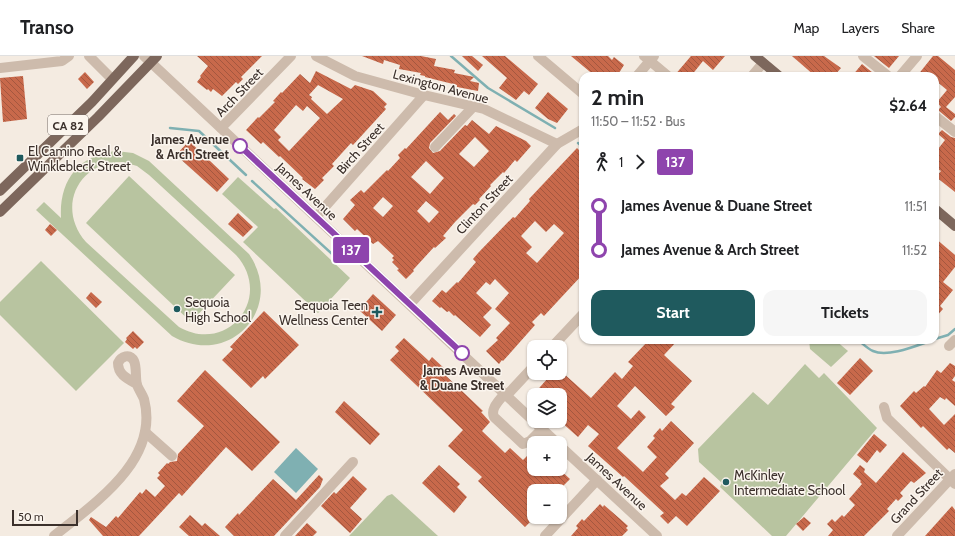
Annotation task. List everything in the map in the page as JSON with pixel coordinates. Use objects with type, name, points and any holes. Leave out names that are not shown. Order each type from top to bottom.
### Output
[{"type":"main road","name":"CA 82","points":[[0,191],[92,102],[134,56]]},
{"type":"main road","points":[[755,56],[773,72]]},
{"type":"main road","name":"CA 82","points":[[0,212],[151,58]]},
{"type":"main road","points":[[939,212],[955,226]]},
{"type":"street","points":[[0,68],[62,61],[69,56]]},
{"type":"street","points":[[89,56],[112,79]]},
{"type":"street","name":"Arch Street","points":[[221,128],[291,56]]},
{"type":"street","name":"Lexington Avenue","points":[[316,56],[355,76],[424,96],[484,109],[557,144]]},
{"type":"street","points":[[538,56],[579,91]]},
{"type":"street","points":[[863,56],[883,72]]},
{"type":"street","points":[[903,72],[917,56]]},
{"type":"street","name":"James Avenue","points":[[151,58],[221,128],[550,436]]},
{"type":"street","points":[[640,72],[649,58],[664,72]]},
{"type":"street","points":[[755,72],[763,63]]},
{"type":"street","name":"Birch Street","points":[[316,217],[424,96]]},
{"type":"street","points":[[436,147],[473,107]]},
{"type":"street","points":[[939,119],[955,132]]},
{"type":"street","name":"Clinton Street","points":[[410,304],[557,144],[579,131]]},
{"type":"street","points":[[559,340],[579,318]]},
{"type":"street","points":[[527,373],[506,394],[493,409],[492,413],[523,444],[530,441],[542,429]]},
{"type":"street","points":[[54,536],[91,507],[123,475],[137,456],[145,432],[146,423],[144,398],[137,384]]},
{"type":"street","points":[[884,407],[887,418],[953,479]]},
{"type":"street","points":[[145,432],[172,456]]},
{"type":"street","name":"James Avenue","points":[[567,452],[656,536]]},
{"type":"street","points":[[285,536],[353,462]]},
{"type":"street","name":"Grand Street","points":[[897,536],[953,479]]},
{"type":"street","points":[[544,536],[597,480]]},
{"type":"green space","points":[[116,151],[133,153],[149,161],[249,254],[259,274],[261,294],[256,312],[246,328],[231,339],[213,345],[193,344],[172,336],[36,210],[44,202],[61,218],[63,192],[74,172],[81,164],[91,158]],"holes":[[[123,162],[137,166],[149,175],[236,255],[246,271],[250,288],[248,304],[240,317],[229,328],[214,333],[197,334],[179,327],[86,242],[77,229],[73,215],[73,201],[76,189],[84,178],[94,169],[107,164]]]},
{"type":"green space","points":[[129,176],[235,275],[191,322],[86,223]]},
{"type":"green space","points":[[238,177],[274,209],[276,208],[350,278],[318,313],[243,242],[258,227],[222,194]]},
{"type":"green space","points":[[41,261],[124,343],[76,391],[0,315],[0,302]]},
{"type":"green space","points":[[809,344],[840,344],[848,351],[831,367],[810,349]]},
{"type":"green space","points":[[805,364],[819,378],[824,373],[877,428],[786,536],[772,536],[720,487],[722,483],[699,462],[698,449],[753,392],[768,405]]},
{"type":"green space","points":[[392,494],[438,536],[349,536],[387,496]]},
{"type":"water","points":[[296,448],[318,469],[296,493],[274,472]]},
{"type":"building","points":[[197,56],[262,56],[241,77],[243,79],[238,84],[236,82],[222,96],[213,89],[211,92],[208,89],[207,90],[197,82],[208,66]]},
{"type":"building","points":[[362,56],[421,56],[436,59],[434,66],[455,70],[454,73],[474,77],[470,81],[479,83],[478,91],[457,87],[457,85],[425,77],[420,75],[421,73],[399,69],[400,65],[384,60],[383,64]]},
{"type":"building","points":[[462,56],[472,56],[483,65],[478,71]]},
{"type":"building","points":[[482,56],[505,56],[538,84],[529,95],[524,91],[516,100],[499,88],[507,78]]},
{"type":"building","points":[[571,56],[608,56],[612,60],[614,57],[624,65],[620,72],[590,72]]},
{"type":"building","points":[[691,56],[725,56],[713,70],[703,61],[694,72],[677,72]]},
{"type":"building","points":[[792,56],[824,56],[841,68],[838,72],[810,72]]},
{"type":"building","points":[[874,56],[899,56],[889,68]]},
{"type":"building","points":[[933,56],[938,56],[955,70],[955,97],[946,107],[955,114],[955,117],[951,121],[939,111],[941,107],[939,104],[939,100],[947,90],[939,83],[939,72],[920,72]]},
{"type":"building","points":[[862,64],[872,72],[855,72]]},
{"type":"building","points":[[316,71],[351,89],[355,85],[373,91],[387,104],[384,107],[386,109],[353,145],[351,143],[332,164],[334,166],[322,178],[324,180],[315,189],[302,179],[303,178],[280,156],[279,157],[263,142],[261,144],[246,130],[275,102],[273,101],[300,74],[310,83]],"holes":[[[318,85],[343,99],[327,114],[311,99],[312,97],[309,95]],[[296,105],[303,111],[307,106],[320,118],[289,151],[278,140],[281,137],[274,130]]]},
{"type":"building","points":[[85,72],[94,82],[87,89],[78,79]]},
{"type":"building","points":[[23,76],[27,119],[3,122],[0,78]]},
{"type":"building","points":[[548,92],[568,109],[557,123],[548,119],[535,108]]},
{"type":"building","points":[[440,112],[448,120],[454,114],[456,116],[430,143],[429,148],[433,153],[440,151],[465,125],[467,126],[472,120],[489,134],[496,126],[526,141],[531,146],[517,162],[515,160],[504,173],[503,172],[490,185],[491,186],[475,205],[473,204],[455,222],[443,236],[446,238],[435,248],[434,247],[406,279],[397,270],[399,269],[392,262],[394,260],[392,258],[394,256],[378,241],[373,244],[357,229],[355,231],[343,219],[355,205],[350,200],[361,190],[364,193],[387,170],[388,171],[400,158],[398,155],[405,148],[406,149]],"holes":[[[475,137],[489,151],[474,167],[459,154]],[[426,161],[444,178],[430,194],[411,177]],[[383,197],[393,206],[383,217],[373,208]],[[426,201],[439,212],[429,223],[417,211]]]},
{"type":"building","points":[[942,130],[951,137],[955,138],[955,192],[939,179],[939,173],[941,171],[939,170],[939,148],[945,140],[939,135]]},
{"type":"building","points":[[189,141],[229,179],[217,192],[176,155]]},
{"type":"building","points":[[577,148],[579,150],[579,278],[544,316],[541,313],[532,322],[535,325],[499,364],[486,351],[498,340],[496,338],[510,323],[495,309],[509,293],[495,279],[490,285],[486,282],[476,293],[492,308],[483,317],[491,325],[480,337],[455,315],[454,316],[449,311],[447,312],[441,307],[440,308],[432,301],[442,290],[446,293],[457,282],[458,283],[476,262],[473,259],[479,252],[513,217],[515,218],[530,201],[529,199]],"holes":[[[535,221],[546,232],[554,224],[564,233],[537,263],[526,253],[532,247],[521,236]]]},
{"type":"building","points":[[238,213],[253,227],[243,237],[228,224]]},
{"type":"building","points":[[50,224],[57,230],[51,236],[45,230]]},
{"type":"building","points":[[939,241],[955,255],[955,267],[943,282],[953,290],[940,306],[943,309],[939,314]]},
{"type":"building","points":[[91,292],[102,302],[96,308],[86,298]]},
{"type":"building","name":"Sequoia Teen Wellness Center","points":[[373,294],[396,315],[382,331],[359,310]]},
{"type":"building","points":[[264,311],[299,345],[265,379],[263,376],[251,388],[222,360],[233,349],[230,347]]},
{"type":"building","points":[[133,331],[144,342],[137,349],[135,347],[133,349],[125,342],[127,339],[126,338]]},
{"type":"building","points":[[404,338],[429,361],[432,357],[446,370],[443,373],[483,411],[481,412],[490,422],[482,431],[505,453],[510,448],[523,460],[527,456],[527,476],[567,476],[570,479],[565,484],[527,484],[528,524],[525,527],[478,481],[482,477],[448,446],[463,430],[390,360],[399,351],[395,347]]},
{"type":"building","points":[[645,344],[674,344],[664,355],[692,381],[671,404],[675,407],[666,416],[635,386],[617,406],[631,419],[639,410],[646,417],[617,448],[643,472],[657,457],[647,447],[655,438],[653,436],[660,428],[662,431],[671,421],[694,443],[665,474],[669,478],[660,486],[675,500],[682,493],[686,496],[704,477],[720,491],[687,526],[676,516],[668,524],[660,516],[664,513],[624,476],[623,477],[588,446],[599,434],[588,425],[578,437],[567,427],[567,388],[539,388],[546,380],[567,380],[567,377],[591,398],[615,372],[622,379],[633,366],[628,362]]},
{"type":"building","points":[[860,358],[873,371],[850,395],[837,383]]},
{"type":"building","points":[[950,363],[955,366],[955,376],[952,380],[955,382],[955,406],[946,398],[945,400],[940,397],[929,409],[944,425],[955,414],[955,453],[949,448],[947,450],[923,426],[921,428],[900,406],[914,391],[916,393],[924,386],[925,387],[937,370],[941,373]]},
{"type":"building","points":[[205,370],[280,442],[252,471],[226,447],[182,496],[179,493],[139,536],[103,536],[89,520],[91,517],[106,527],[116,516],[118,518],[140,492],[142,494],[146,489],[155,497],[165,486],[157,478],[160,475],[158,473],[167,463],[177,461],[178,454],[204,426],[177,401]]},
{"type":"building","points":[[344,401],[380,434],[370,445],[335,412]]},
{"type":"building","points":[[874,434],[887,445],[880,453],[877,450],[867,463],[857,455]]},
{"type":"building","points":[[903,452],[926,473],[914,483],[911,481],[900,493],[903,496],[898,501],[896,499],[887,509],[889,511],[864,536],[828,536],[833,530],[827,524],[832,519],[835,522],[842,515],[844,517],[855,505],[849,499],[862,484],[860,482],[861,481],[853,474],[860,465],[865,469],[864,472],[876,483]]},
{"type":"building","points":[[439,465],[460,484],[457,487],[467,497],[454,513],[422,483]]},
{"type":"building","points":[[319,475],[323,479],[320,487],[274,536],[234,536],[225,527],[238,513],[239,515],[273,479],[296,500]]},
{"type":"building","points":[[353,476],[367,489],[350,508],[362,519],[350,533],[321,506],[334,492],[336,494]]},
{"type":"building","points":[[600,504],[603,507],[604,505],[628,526],[626,528],[628,530],[622,536],[571,536],[578,528],[576,526],[582,519],[584,521]]},
{"type":"building","points":[[952,506],[955,510],[955,536],[925,536]]},
{"type":"building","points":[[190,515],[202,526],[205,523],[220,536],[189,536],[179,527]]},
{"type":"building","points":[[804,517],[811,523],[803,531],[796,524]]},
{"type":"building","points":[[307,523],[317,532],[313,536],[295,536]]},
{"type":"waterway","points":[[451,56],[488,88],[555,128]]},
{"type":"waterway","points":[[170,128],[199,131],[246,175]]},
{"type":"waterway","points":[[252,181],[342,263]]},
{"type":"waterway","points":[[939,338],[948,335],[955,329]]},
{"type":"waterway","points":[[862,344],[867,348],[879,353],[895,352],[922,344]]},
{"type":"bus line","name":"137","points":[[240,146],[462,353]]},
{"type":"place","name":"James Avenue & Arch Street","points":[[240,146]]},
{"type":"place","name":"El Camino Real & Winklebleck Street","points":[[20,158]]},
{"type":"place","name":"Sequoia High School","points":[[177,309]]},
{"type":"place","name":"Sequoia Teen Wellness Center","points":[[377,312]]},
{"type":"place","name":"James Avenue & Duane Street","points":[[462,353]]},
{"type":"place","name":"McKinley Intermediate School","points":[[726,482]]}]
